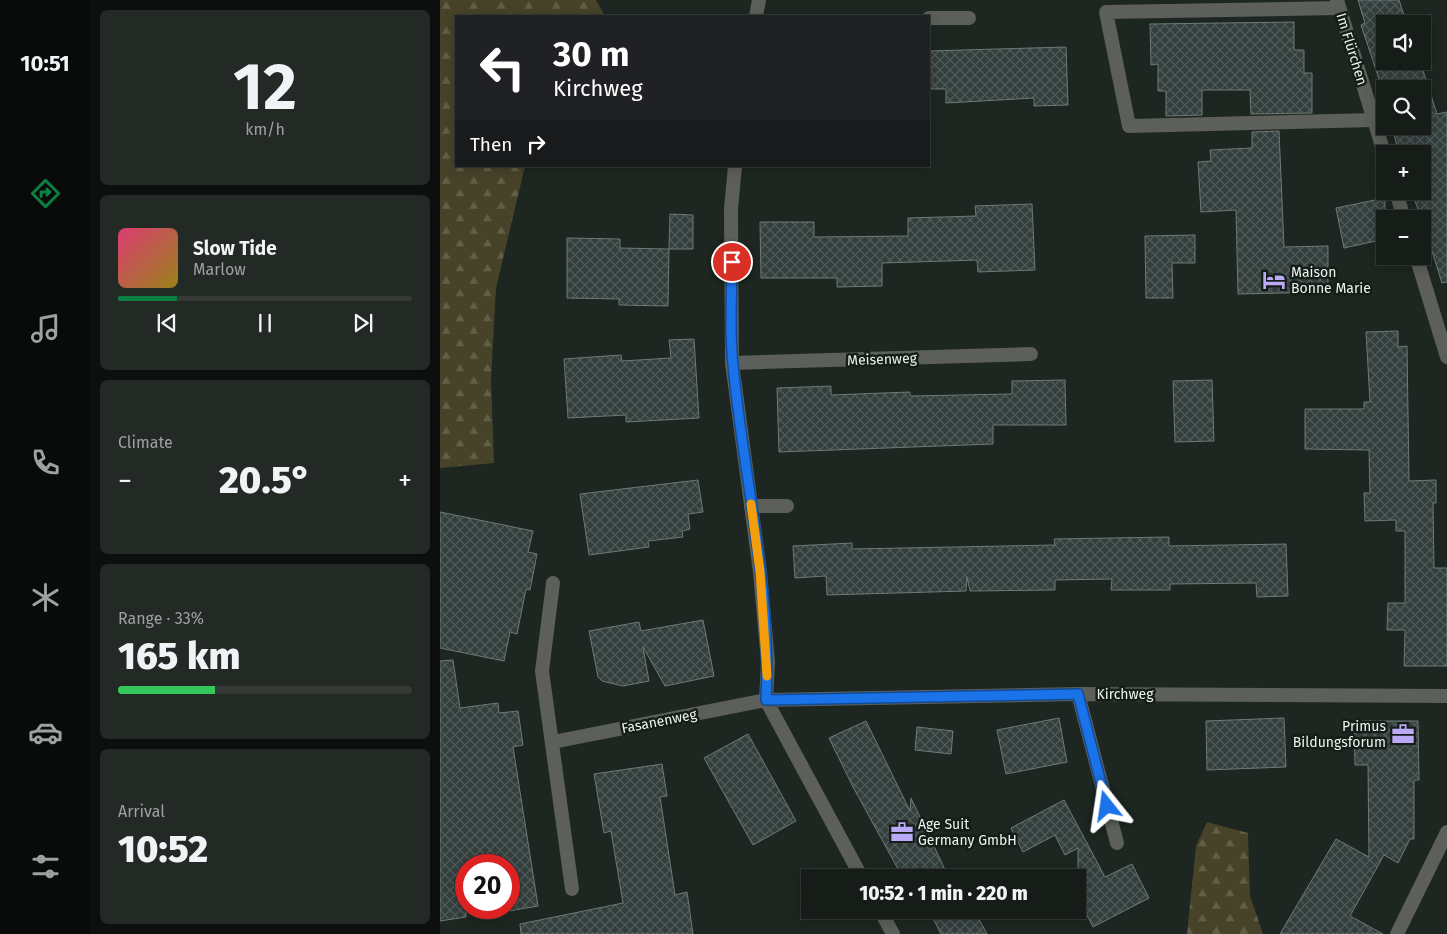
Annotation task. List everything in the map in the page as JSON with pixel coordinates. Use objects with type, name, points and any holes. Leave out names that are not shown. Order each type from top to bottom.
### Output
[{"type":"street","points":[[756,15],[759,0]]},
{"type":"street","points":[[1338,4],[1106,12],[1129,126],[1374,120]]},
{"type":"street","name":"Im Flürchen","points":[[1338,4],[1382,145]]},
{"type":"street","points":[[930,18],[969,18]]},
{"type":"street","points":[[735,167],[731,209],[732,363],[752,506],[768,662],[766,700],[857,869]]},
{"type":"street","points":[[1419,265],[1447,357]]},
{"type":"street","name":"Meisenweg","points":[[732,363],[1031,354]]},
{"type":"street","points":[[752,506],[787,506]]},
{"type":"street","points":[[553,583],[542,671],[572,888]]},
{"type":"street","points":[[1078,694],[1116,843]]},
{"type":"street","name":"Kirchweg","points":[[766,700],[1078,694],[1447,696]]},
{"type":"street","name":"Fasanenweg","points":[[553,742],[766,700]]},
{"type":"street","points":[[1397,934],[1447,833]]},
{"type":"street","points":[[885,919],[893,934]]},
{"type":"green space","points":[[440,0],[596,0],[604,15],[455,15],[455,167],[525,167],[496,288],[491,379],[494,463],[440,468]]},
{"type":"green space","points":[[1207,822],[1248,833],[1250,896],[1263,934],[1187,934],[1196,846]]},
{"type":"building","points":[[1358,0],[1399,0],[1404,15],[1376,15],[1376,70],[1361,25],[1365,23]]},
{"type":"building","points":[[1294,22],[1294,50],[1304,50],[1304,73],[1312,73],[1312,113],[1251,114],[1250,90],[1202,90],[1202,115],[1166,116],[1166,91],[1158,91],[1158,64],[1151,65],[1150,24]]},
{"type":"building","points":[[1066,47],[1068,105],[1034,106],[1034,98],[946,103],[946,89],[930,89],[930,51]]},
{"type":"building","points":[[1376,70],[1423,70],[1426,80],[1379,80]]},
{"type":"building","points":[[1431,95],[1437,114],[1447,112],[1447,282],[1442,283],[1431,248],[1431,210],[1418,210],[1415,200],[1431,200],[1431,145],[1397,145],[1394,135],[1431,135]]},
{"type":"building","points":[[1279,131],[1284,247],[1328,246],[1328,292],[1238,294],[1236,210],[1201,212],[1198,162],[1211,161],[1210,150],[1252,148],[1252,132]]},
{"type":"building","points":[[1376,200],[1385,200],[1385,210],[1376,210],[1376,241],[1344,248],[1336,208]]},
{"type":"building","points":[[1032,204],[1035,270],[978,272],[977,260],[882,263],[882,286],[837,287],[837,278],[761,278],[760,222],[814,222],[814,237],[908,236],[908,218],[976,216],[975,206]]},
{"type":"building","points":[[670,214],[693,215],[693,249],[669,249]]},
{"type":"building","points":[[1195,235],[1195,263],[1172,263],[1173,298],[1146,298],[1145,236]]},
{"type":"building","points":[[567,238],[620,239],[620,248],[669,249],[668,306],[619,305],[619,299],[567,298]]},
{"type":"building","points":[[1398,331],[1398,347],[1407,346],[1409,481],[1436,480],[1436,503],[1433,503],[1434,568],[1447,568],[1447,666],[1404,666],[1405,630],[1387,630],[1388,603],[1405,603],[1405,531],[1396,531],[1396,520],[1365,521],[1364,493],[1370,493],[1369,450],[1305,449],[1305,409],[1364,409],[1364,402],[1370,402],[1366,332]]},
{"type":"building","points":[[694,339],[699,418],[626,422],[626,415],[568,418],[564,359],[621,355],[622,361],[671,358],[669,340]]},
{"type":"building","points":[[1065,380],[1066,425],[993,425],[993,444],[779,452],[777,388],[831,386],[831,395],[910,392],[910,396],[1012,394],[1012,381]]},
{"type":"building","points":[[1212,380],[1214,441],[1175,442],[1173,381]]},
{"type":"building","points":[[698,480],[703,512],[688,514],[690,529],[682,531],[683,537],[648,541],[649,547],[589,555],[580,494]]},
{"type":"building","points":[[440,512],[533,531],[528,552],[537,554],[530,590],[526,589],[517,634],[510,632],[504,661],[440,648]]},
{"type":"building","points":[[1169,537],[1169,546],[1286,544],[1288,596],[1257,597],[1256,583],[1170,584],[1170,590],[1111,590],[1112,579],[1055,580],[1055,590],[970,591],[967,577],[966,591],[827,595],[826,576],[795,578],[793,546],[852,543],[852,549],[1055,545],[1054,539]]},
{"type":"building","points":[[703,620],[714,676],[665,686],[643,647],[649,681],[623,686],[602,681],[598,677],[589,631],[639,622],[641,631]]},
{"type":"building","points":[[453,660],[460,708],[498,703],[499,713],[518,711],[523,745],[513,747],[538,906],[520,909],[520,854],[455,854],[455,919],[440,921],[440,661]]},
{"type":"building","points":[[1059,718],[1067,762],[1006,774],[997,730]]},
{"type":"building","points":[[1284,718],[1286,767],[1207,770],[1206,721]]},
{"type":"building","points":[[866,721],[910,811],[911,798],[945,869],[898,869],[853,787],[829,738]]},
{"type":"building","points":[[1354,721],[1418,721],[1419,780],[1414,780],[1414,839],[1410,839],[1398,863],[1384,855],[1350,916],[1383,934],[1280,934],[1336,839],[1369,857],[1368,765],[1355,765]]},
{"type":"building","points":[[917,727],[953,731],[951,754],[915,750]]},
{"type":"building","points":[[748,734],[796,821],[753,845],[704,758]]},
{"type":"building","points":[[662,764],[667,796],[660,797],[675,895],[687,892],[693,934],[521,934],[520,924],[623,903],[611,831],[604,833],[594,774]]},
{"type":"building","points":[[1064,800],[1105,877],[1132,864],[1149,898],[1093,927],[1086,913],[1086,869],[1078,869],[1078,848],[1065,855],[1055,835],[1023,852],[1011,828]]},
{"type":"building","points":[[934,919],[979,919],[987,934],[941,934]]},
{"type":"slow traffic","points":[[751,504],[760,572],[768,662],[767,676]]},
{"type":"place","name":"Maison Bonne Marie","points":[[1274,280]]},
{"type":"place","name":"Primus Bildungsforum","points":[[1403,734]]},
{"type":"place","name":"Age Suit Germany GmbH","points":[[902,832]]},
{"type":"route","points":[[732,262],[732,363],[760,572],[768,662],[766,700],[1078,694],[1107,806]]}]
